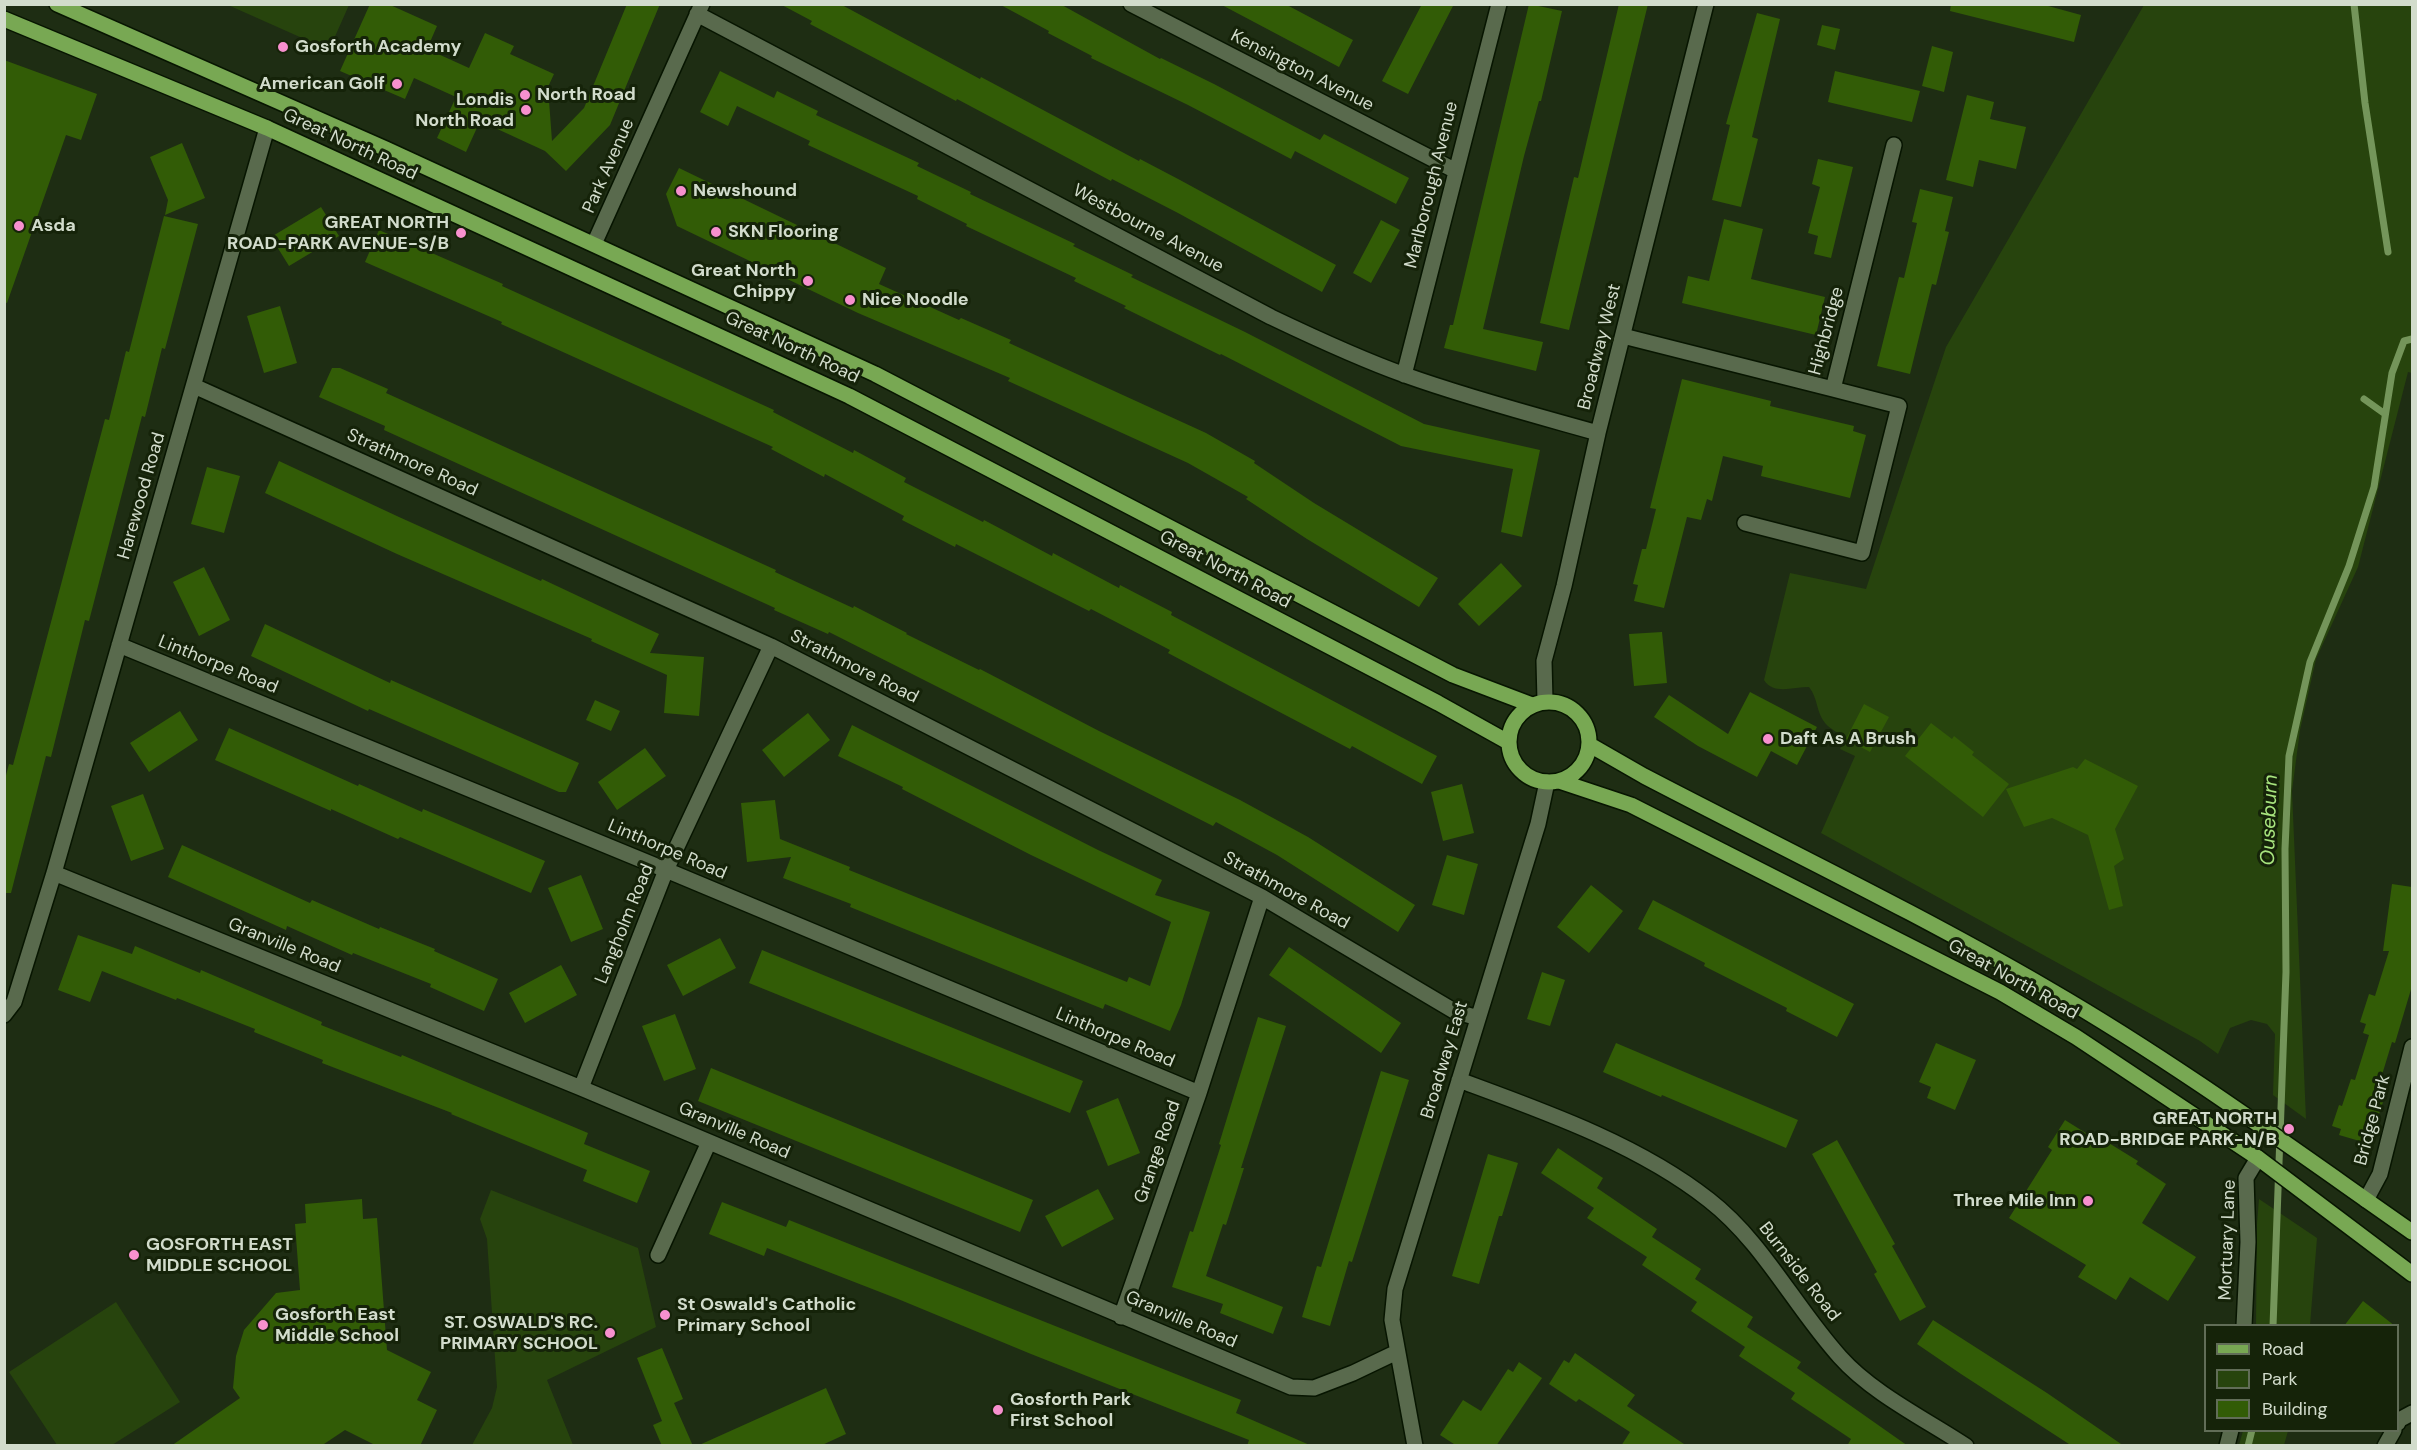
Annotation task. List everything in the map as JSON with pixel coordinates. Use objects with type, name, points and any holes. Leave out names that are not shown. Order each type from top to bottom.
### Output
[{"type":"main road","name":"Great North Road","points":[[57,4],[386,149],[875,374],[1453,675],[1539,703],[1559,702],[1572,708],[1582,718],[1588,731],[1590,745],[1672,791],[1993,958],[2127,1037],[2263,1126],[2412,1232]]},
{"type":"main road","name":"Great North Road","points":[[4,19],[267,128],[849,396],[1438,702],[1508,742],[1511,755],[1520,770],[1535,780],[1553,781],[1631,805],[2000,992],[2076,1037],[2258,1158],[2412,1274]]},
{"type":"main road","points":[[1508,742],[1510,731],[1522,711],[1539,703]]},
{"type":"main road","points":[[1553,781],[1570,776],[1580,768],[1590,745]]},
{"type":"street","name":"Kensington Avenue","points":[[1131,4],[1456,171]]},
{"type":"street","name":"Marlborough Avenue","points":[[1404,375],[1499,4]]},
{"type":"street","name":"Broadway West","points":[[1539,703],[1544,661],[1564,586],[1598,433],[1706,4]]},
{"type":"street","name":"Park Avenue","points":[[594,244],[700,9]]},
{"type":"street","name":"Westbourne Avenue","points":[[700,9],[1271,317],[1404,375],[1514,410],[1598,433]]},
{"type":"street","name":"Harewood Road","points":[[5,1015],[14,1002],[54,873],[267,128]]},
{"type":"street","name":"Highbridge","points":[[1623,336],[1833,389],[1894,145]]},
{"type":"street","name":"Strathmore Road","points":[[194,386],[771,646],[1262,897],[1454,1011],[1478,1018]]},
{"type":"street","points":[[1745,523],[1862,553],[1899,406],[1833,389]]},
{"type":"street","name":"Linthorpe Road","points":[[119,645],[1199,1093]]},
{"type":"street","name":"Langholm Road","points":[[581,1088],[666,870],[771,646]]},
{"type":"street","name":"Broadway East","points":[[1415,1446],[1392,1320],[1395,1289],[1553,781]]},
{"type":"street","name":"Granville Road","points":[[54,873],[581,1088],[1291,1387],[1314,1388],[1397,1352]]},
{"type":"street","name":"Grange Road","points":[[1121,1317],[1199,1093],[1262,897]]},
{"type":"street","name":"Bridge Park","points":[[2366,1200],[2380,1174],[2412,1047]]},
{"type":"street","name":"Burnside Road","points":[[1459,1080],[1554,1114],[1679,1178],[1710,1200],[1748,1236],[1841,1358],[1880,1390],[1966,1446]]},
{"type":"street","points":[[658,1256],[709,1142]]},
{"type":"street","name":"Mortuary Lane","points":[[2244,1324],[2248,1242],[2246,1178],[2258,1158]]},
{"type":"street","points":[[2399,1421],[2412,1413]]},
{"type":"street","points":[[2385,1446],[2393,1432]]},
{"type":"green space","points":[[228,5],[349,5],[329,50]]},
{"type":"green space","points":[[2144,5],[2412,5],[2412,373],[2408,372],[2358,567],[2316,659],[2300,730],[2292,791],[2306,1119],[2273,1095],[2275,1034],[2267,1024],[2251,1020],[2230,1028],[2218,1054],[2200,1041],[1821,833],[1855,756],[1840,749],[1845,738],[1825,723],[1809,687],[1778,689],[1768,685],[1764,680],[1790,573],[1866,589],[1946,347]]},
{"type":"green space","points":[[491,1190],[638,1248],[656,1327],[547,1380],[573,1445],[472,1445],[492,1408],[497,1387],[487,1239],[480,1219]]},
{"type":"green space","points":[[2259,1199],[2317,1238],[2310,1324],[2256,1324]]},
{"type":"green space","points":[[116,1302],[180,1402],[112,1445],[57,1445],[9,1372]]},
{"type":"green space","points":[[2242,1432],[2288,1432],[2284,1445],[2239,1445]]},
{"type":"building","points":[[370,4],[388,4],[437,26],[427,49],[469,68],[485,33],[514,46],[510,54],[554,74],[548,87],[552,141],[584,108],[627,4],[660,4],[610,125],[566,171],[545,151],[480,121],[466,152],[437,138],[456,97],[414,78],[405,99],[340,71]]},
{"type":"building","points":[[780,4],[840,4],[980,79],[981,77],[1139,161],[1140,159],[1180,180],[1336,265],[1322,292],[1178,213],[1112,179],[1111,181],[810,24],[812,21]]},
{"type":"building","points":[[999,4],[1060,4],[1160,59],[1214,84],[1320,140],[1324,134],[1409,178],[1396,204],[1295,151],[1291,159],[1091,58],[1092,56]]},
{"type":"building","points":[[1220,4],[1285,4],[1353,40],[1339,67]]},
{"type":"building","points":[[1422,4],[1454,4],[1408,94],[1382,81]]},
{"type":"building","points":[[1529,4],[1562,11],[1541,101],[1539,101],[1524,156],[1483,329],[1543,342],[1536,371],[1444,348],[1450,325],[1453,325]]},
{"type":"building","points":[[1619,4],[1648,4],[1569,330],[1540,323],[1574,177],[1578,178]]},
{"type":"building","points":[[1951,4],[2041,4],[2081,15],[2074,42],[1950,11]]},
{"type":"building","points":[[1757,13],[1780,19],[1752,137],[1758,139],[1741,207],[1712,200],[1730,125],[1726,124]]},
{"type":"building","points":[[1822,25],[1840,29],[1835,50],[1817,45]]},
{"type":"building","points":[[1932,46],[1953,52],[1944,92],[1922,86]]},
{"type":"building","name":"Asda","points":[[4,60],[97,94],[81,140],[66,135],[7,303],[4,302]]},
{"type":"building","points":[[720,71],[774,98],[777,91],[818,111],[816,115],[919,163],[917,166],[971,192],[970,194],[1075,244],[1073,246],[1133,275],[1131,277],[1245,332],[1424,424],[1540,450],[1522,537],[1501,532],[1513,469],[1401,446],[1221,354],[1124,308],[1126,306],[1074,281],[1076,278],[966,226],[967,224],[917,199],[918,196],[808,145],[810,141],[737,106],[728,126],[700,112]]},
{"type":"building","points":[[1835,71],[1920,91],[1912,122],[1828,102]]},
{"type":"building","points":[[1967,95],[1994,102],[1990,119],[2026,127],[2016,169],[1979,160],[1973,187],[1946,180]]},
{"type":"building","points":[[182,143],[205,198],[165,215],[168,200],[150,157]]},
{"type":"building","points":[[1818,159],[1853,167],[1831,258],[1814,254],[1818,236],[1808,233],[1820,187],[1812,184]]},
{"type":"building","points":[[679,168],[886,268],[879,284],[959,320],[961,318],[1011,340],[1009,343],[1206,433],[1255,461],[1254,463],[1314,503],[1438,578],[1419,607],[1307,539],[1246,499],[1248,497],[1188,463],[1008,381],[1010,378],[858,313],[677,226],[666,194]]},
{"type":"building","points":[[1920,189],[1953,197],[1945,231],[1949,232],[1936,285],[1932,284],[1910,374],[1877,366],[1899,277],[1904,278],[1917,223],[1912,222]]},
{"type":"building","points":[[321,207],[339,236],[289,266],[271,237]]},
{"type":"building","points":[[164,216],[198,224],[165,349],[162,348],[145,417],[142,416],[89,621],[85,620],[51,757],[46,756],[11,893],[4,893],[4,783],[9,764],[13,765],[105,419],[109,420],[126,351],[129,352]]},
{"type":"building","points":[[1724,219],[1763,229],[1751,279],[1825,297],[1816,335],[1682,303],[1688,276],[1709,281]]},
{"type":"building","points":[[1381,220],[1400,230],[1371,283],[1353,273]]},
{"type":"building","points":[[379,230],[503,284],[502,286],[774,410],[773,412],[853,453],[854,450],[906,478],[904,482],[1052,556],[1053,553],[1119,588],[1120,585],[1172,612],[1171,615],[1437,756],[1422,784],[1352,746],[1350,749],[1230,686],[1168,653],[1170,650],[1091,609],[1089,611],[956,544],[955,547],[902,520],[904,516],[825,474],[824,477],[771,449],[773,447],[501,324],[502,322],[365,262]]},
{"type":"building","points":[[280,306],[297,363],[264,373],[247,316]]},
{"type":"building","points":[[332,368],[340,368],[388,389],[386,393],[776,570],[775,572],[853,608],[854,606],[1240,800],[1308,837],[1415,905],[1398,932],[1277,855],[1216,822],[1213,826],[829,632],[828,634],[774,610],[775,608],[384,430],[385,426],[319,397]]},
{"type":"building","points":[[1682,379],[1771,401],[1770,406],[1854,426],[1853,431],[1866,435],[1850,498],[1761,476],[1763,466],[1723,456],[1712,501],[1707,499],[1701,520],[1687,517],[1664,608],[1634,601],[1638,585],[1633,584],[1642,549],[1646,549],[1656,509],[1650,508]]},
{"type":"building","points":[[279,461],[659,634],[650,653],[704,657],[699,716],[664,713],[667,675],[591,641],[592,639],[397,554],[265,493]]},
{"type":"building","points":[[207,467],[240,476],[224,533],[191,524]]},
{"type":"building","points":[[1501,563],[1522,586],[1479,626],[1458,604]]},
{"type":"building","points":[[204,567],[230,620],[199,636],[173,582]]},
{"type":"building","points":[[265,624],[390,683],[391,680],[579,763],[566,792],[559,792],[369,709],[368,711],[251,656]]},
{"type":"building","points":[[1662,632],[1667,683],[1634,686],[1629,634]]},
{"type":"building","name":"Daft As A Brush","points":[[1750,692],[1817,727],[1797,765],[1771,751],[1757,777],[1698,746],[1654,717],[1669,695],[1728,734]]},
{"type":"building","points":[[595,700],[620,711],[611,731],[586,720]]},
{"type":"building","points":[[1864,704],[1889,717],[1870,752],[1846,739]]},
{"type":"building","points":[[180,711],[198,740],[149,772],[130,743]]},
{"type":"building","points":[[808,713],[830,740],[784,777],[762,750]]},
{"type":"building","points":[[1931,723],[1952,739],[1954,736],[1974,752],[1972,755],[2009,784],[1983,817],[1905,756]]},
{"type":"building","points":[[852,725],[1162,880],[1155,895],[1210,912],[1181,1005],[1170,1031],[1105,1004],[1103,1009],[783,878],[791,857],[747,862],[741,803],[775,800],[780,839],[850,867],[849,870],[1127,982],[1129,977],[1150,986],[1171,922],[1031,855],[902,789],[903,787],[838,756]]},
{"type":"building","points":[[229,728],[358,786],[359,784],[422,812],[423,809],[545,861],[531,893],[400,837],[398,839],[331,809],[331,811],[215,760]]},
{"type":"building","points":[[645,748],[666,776],[617,810],[598,782]]},
{"type":"building","points":[[2085,759],[2138,786],[2115,829],[2124,859],[2114,866],[2123,906],[2109,910],[2088,835],[2052,818],[2024,827],[2006,789],[2073,767],[2077,769]]},
{"type":"building","points":[[1462,784],[1474,833],[1443,841],[1431,792]]},
{"type":"building","points":[[143,794],[164,849],[131,861],[111,806]]},
{"type":"building","points":[[182,845],[310,903],[312,900],[379,929],[380,927],[435,949],[434,951],[498,979],[484,1011],[430,987],[431,984],[353,953],[352,955],[287,926],[286,930],[168,877]]},
{"type":"building","points":[[1447,855],[1478,864],[1464,915],[1432,905]]},
{"type":"building","points":[[581,875],[603,929],[571,942],[548,888]]},
{"type":"building","points":[[2392,884],[2412,887],[2412,986],[2395,1043],[2392,1042],[2378,1088],[2387,1090],[2371,1138],[2365,1136],[2363,1142],[2339,1135],[2341,1129],[2332,1126],[2351,1079],[2355,1080],[2369,1035],[2363,1033],[2366,1024],[2360,1022],[2369,994],[2375,996],[2389,951],[2383,951]]},
{"type":"building","points":[[1591,885],[1623,911],[1589,953],[1557,927]]},
{"type":"building","points":[[1653,900],[1854,1004],[1837,1037],[1786,1011],[1787,1008],[1704,966],[1705,963],[1638,929]]},
{"type":"building","points":[[78,935],[132,954],[135,946],[200,973],[201,970],[322,1022],[321,1025],[401,1057],[402,1055],[588,1133],[584,1144],[650,1171],[637,1203],[583,1181],[587,1170],[452,1113],[322,1063],[323,1060],[254,1032],[255,1029],[177,998],[176,1000],[102,971],[90,1002],[58,990]]},
{"type":"building","points":[[720,938],[736,968],[683,996],[667,965]]},
{"type":"building","points":[[1289,947],[1401,1023],[1381,1053],[1269,975]]},
{"type":"building","points":[[762,950],[1083,1081],[1070,1113],[749,983]]},
{"type":"building","points":[[561,965],[577,995],[525,1023],[509,993]]},
{"type":"building","points":[[1542,972],[1565,980],[1550,1026],[1527,1019]]},
{"type":"building","points":[[675,1014],[696,1069],[664,1081],[642,1026]]},
{"type":"building","points":[[1258,1017],[1286,1026],[1241,1168],[1244,1168],[1226,1225],[1223,1224],[1206,1276],[1283,1307],[1273,1334],[1220,1313],[1223,1304],[1172,1287],[1190,1231],[1193,1232],[1221,1145],[1219,1144]]},
{"type":"building","points":[[1616,1043],[1798,1120],[1786,1148],[1603,1072]]},
{"type":"building","points":[[1936,1043],[1976,1060],[1955,1110],[1927,1098],[1931,1087],[1919,1082]]},
{"type":"building","points":[[711,1068],[1033,1200],[1020,1232],[698,1101]]},
{"type":"building","points":[[1381,1071],[1409,1080],[1330,1326],[1302,1317],[1317,1266],[1321,1267]]},
{"type":"building","points":[[1118,1098],[1140,1153],[1108,1166],[1086,1111]]},
{"type":"building","name":"Three Mile Inn","points":[[2065,1120],[2097,1140],[2099,1137],[2138,1161],[2136,1164],[2166,1184],[2142,1223],[2196,1257],[2168,1301],[2130,1277],[2116,1300],[2078,1277],[2086,1265],[2009,1218],[2052,1150],[2048,1147]]},
{"type":"building","points":[[1837,1140],[1895,1244],[1892,1246],[1926,1307],[1900,1321],[1874,1274],[1877,1272],[1812,1154]]},
{"type":"building","points":[[1558,1148],[1603,1178],[1597,1188],[1657,1229],[1652,1237],[1701,1269],[1695,1279],[1753,1317],[1747,1327],[1801,1362],[1797,1368],[1908,1446],[1847,1446],[1851,1439],[1791,1399],[1795,1393],[1739,1356],[1745,1347],[1691,1311],[1697,1302],[1642,1265],[1647,1257],[1587,1218],[1594,1208],[1541,1173]]},
{"type":"building","points":[[1488,1154],[1518,1163],[1502,1216],[1499,1216],[1479,1284],[1452,1276]]},
{"type":"building","points":[[1098,1189],[1114,1219],[1062,1247],[1045,1216]]},
{"type":"building","points":[[362,1199],[363,1219],[377,1218],[387,1350],[431,1372],[417,1400],[437,1410],[420,1446],[377,1446],[345,1430],[321,1446],[171,1446],[240,1398],[233,1388],[236,1356],[244,1330],[276,1293],[300,1290],[295,1224],[306,1223],[305,1204]]},
{"type":"building","points":[[722,1202],[786,1227],[789,1220],[1241,1400],[1236,1413],[1312,1446],[1247,1446],[1249,1440],[898,1299],[767,1248],[764,1256],[709,1234]]},
{"type":"building","points":[[2363,1301],[2392,1324],[2346,1324]]},
{"type":"building","points":[[1933,1320],[2047,1393],[2124,1446],[2072,1446],[1961,1374],[1917,1344]]},
{"type":"building","points":[[662,1348],[683,1399],[674,1403],[693,1446],[662,1446],[653,1425],[662,1421],[637,1358]]},
{"type":"building","points":[[1575,1353],[1635,1395],[1627,1406],[1687,1446],[1621,1446],[1630,1432],[1579,1399],[1576,1402],[1549,1384],[1564,1360],[1569,1363]]},
{"type":"building","points":[[1519,1362],[1542,1378],[1496,1446],[1457,1446],[1440,1435],[1463,1400],[1481,1411],[1508,1369],[1513,1372]]},
{"type":"building","points":[[826,1388],[846,1434],[820,1446],[697,1446]]},
{"type":"waterway","points":[[2354,4],[2365,103],[2388,252]]},
{"type":"waterway","name":"Ouseburn","points":[[2273,1324],[2286,972],[2285,849],[2289,756],[2310,662],[2349,566],[2374,487],[2392,373],[2404,341],[2412,339]]},
{"type":"waterway","points":[[2364,399],[2385,414]]},
{"type":"waterway","name":"Ouseburn","points":[[2248,1446],[2252,1432]]},
{"type":"place","name":"Gosforth Academy","points":[[283,47]]},
{"type":"place","name":"American Golf","points":[[397,84]]},
{"type":"place","name":"North Road","points":[[525,95]]},
{"type":"place","name":"Londis North Road","points":[[526,110]]},
{"type":"place","name":"Newshound","points":[[681,191]]},
{"type":"place","name":"Asda","points":[[19,226]]},
{"type":"place","name":"SKN Flooring","points":[[716,232]]},
{"type":"place","name":"GREAT NORTH ROAD-PARK AVENUE-S/B","points":[[461,233]]},
{"type":"place","name":"Great North Chippy","points":[[808,281]]},
{"type":"place","name":"Nice Noodle","points":[[850,300]]},
{"type":"place","name":"Daft As A Brush","points":[[1768,739]]},
{"type":"place","name":"GREAT NORTH ROAD-BRIDGE PARK-N/B","points":[[2289,1129]]},
{"type":"place","name":"Three Mile Inn","points":[[2088,1201]]},
{"type":"place","name":"GOSFORTH EAST MIDDLE SCHOOL","points":[[134,1255]]},
{"type":"place","name":"St Oswald's Catholic Primary School","points":[[665,1315]]},
{"type":"place","name":"Gosforth East Middle School","points":[[263,1325]]},
{"type":"place","name":"ST. OSWALD'S RC. PRIMARY SCHOOL","points":[[610,1333]]},
{"type":"place","name":"Gosforth Park First School","points":[[998,1410]]}]
